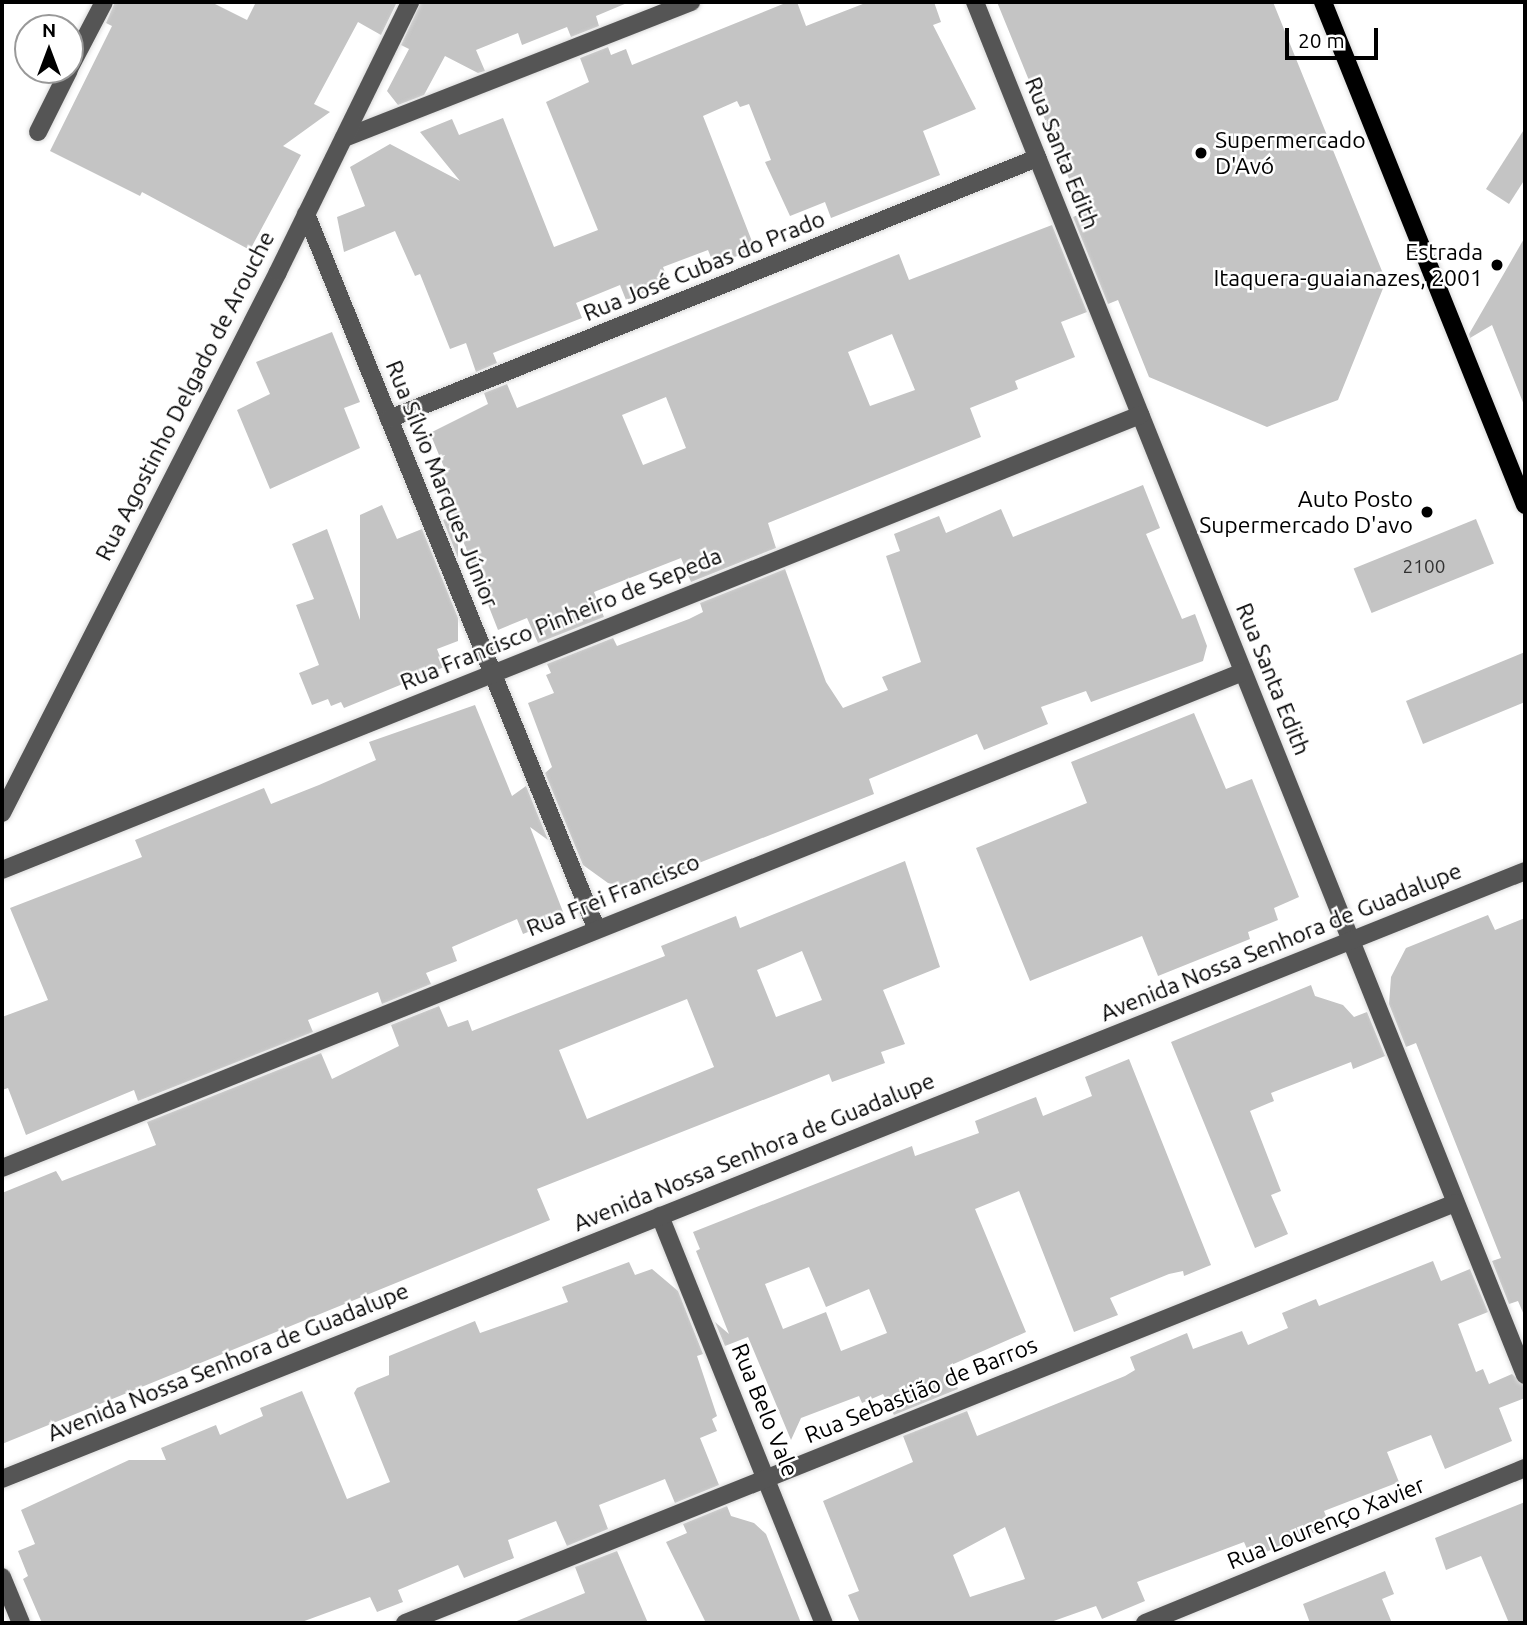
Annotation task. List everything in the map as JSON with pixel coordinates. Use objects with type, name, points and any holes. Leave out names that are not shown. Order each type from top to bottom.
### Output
[{"type":"main road","points":[[1323,2],[1525,505]]},
{"type":"street","points":[[84,40],[104,2]]},
{"type":"street","name":"Rua Agostinho Delgado de Arouche","points":[[2,813],[306,214],[410,2]]},
{"type":"street","points":[[344,138],[691,2]]},
{"type":"street","name":"Rua Santa Edith","points":[[975,2],[1525,1375]]},
{"type":"street","points":[[38,132],[62,84]]},
{"type":"street","name":"Rua José Cubas do Prado","points":[[389,419],[1037,158]]},
{"type":"street","name":"Rua Sílvio Marques Júnior","points":[[306,214],[596,928]]},
{"type":"street","name":"Rua Francisco Pinheiro de Sepeda","points":[[2,870],[1140,415]]},
{"type":"street","name":"Rua Frei Francisco","points":[[2,1167],[1243,672]]},
{"type":"street","name":"Avenida Nossa Senhora de Guadalupe","points":[[2,1479],[1525,871]]},
{"type":"street","name":"Rua Sebastião de Barros","points":[[405,1623],[1455,1203]]},
{"type":"street","name":"Rua Belo Vale","points":[[660,1216],[824,1623]]},
{"type":"street","name":"Rua Lourenço Xavier","points":[[1145,1623],[1525,1468]]},
{"type":"street","points":[[2,1577],[21,1623]]},
{"type":"building","points":[[115,2],[211,2],[247,20],[256,2],[397,2],[381,35],[358,22],[314,104],[330,112],[283,146],[301,155],[250,250],[142,192],[140,196],[50,151],[112,26],[106,23]]},
{"type":"building","points":[[421,2],[627,3],[596,16],[599,26],[571,37],[567,27],[522,45],[518,33],[476,50],[485,71],[478,73],[445,56],[424,95],[398,105],[387,91],[409,49],[401,45]]},
{"type":"building","points":[[788,2],[797,2],[806,26],[868,2],[934,2],[941,22],[933,25],[976,109],[923,131],[940,175],[831,218],[825,202],[790,216],[765,162],[771,160],[749,104],[740,107],[737,101],[703,116],[755,249],[714,265],[708,250],[663,267],[669,283],[626,300],[620,285],[576,303],[582,318],[493,353],[497,363],[476,372],[466,343],[450,349],[420,274],[415,276],[395,231],[344,252],[337,217],[365,206],[350,167],[390,144],[460,181],[420,132],[452,119],[459,135],[503,118],[554,247],[598,230],[546,102],[589,82],[580,58],[608,47],[611,55],[626,49],[632,65]]},
{"type":"building","points":[[997,2],[1273,2],[1386,281],[1338,400],[1267,427],[1149,377],[1118,300],[1108,304],[1073,217],[1083,213]]},
{"type":"building","points":[[1525,128],[1525,179],[1509,204],[1486,189]]},
{"type":"building","points":[[1052,225],[1087,312],[1061,322],[1075,357],[1015,381],[1018,389],[970,408],[981,437],[768,523],[776,548],[691,582],[681,558],[594,592],[604,617],[538,643],[527,618],[498,630],[458,528],[458,558],[443,520],[453,516],[437,475],[446,472],[430,433],[488,404],[484,393],[507,384],[517,408],[899,254],[909,280]],"holes":[[[892,334],[915,390],[870,406],[848,352]],[[666,397],[686,448],[643,465],[622,415]]]},
{"type":"building","points":[[1525,237],[1524,405],[1492,325],[1470,338],[1469,334]]},
{"type":"building","points":[[332,332],[360,402],[344,408],[360,448],[270,489],[237,410],[270,394],[256,362]]},
{"type":"building","points":[[1143,485],[1160,528],[1146,534],[1182,619],[1195,614],[1207,646],[1203,661],[1091,702],[1086,691],[1041,707],[1048,724],[984,750],[977,734],[869,779],[874,794],[633,889],[608,883],[583,865],[545,773],[552,767],[528,703],[554,693],[546,675],[551,673],[547,664],[613,638],[617,646],[689,619],[703,612],[700,603],[785,569],[826,682],[843,708],[888,690],[882,677],[921,662],[886,556],[900,551],[894,534],[939,516],[946,533],[1001,509],[1013,537]]},
{"type":"building","points":[[382,505],[397,539],[422,529],[458,618],[458,641],[437,649],[444,667],[344,708],[341,702],[331,706],[328,699],[312,705],[299,673],[319,665],[296,605],[314,599],[292,544],[327,529],[360,620],[360,515]]},
{"type":"building","points":[[1476,519],[1494,564],[1372,613],[1354,568]]},
{"type":"building","points":[[1525,652],[1525,702],[1423,744],[1406,701]]},
{"type":"building","points":[[475,705],[512,796],[526,786],[548,840],[530,827],[565,917],[523,934],[517,919],[452,947],[457,961],[426,973],[431,984],[382,1004],[378,992],[308,1020],[313,1032],[138,1101],[134,1090],[26,1135],[8,1088],[2,1090],[2,1017],[48,1000],[10,908],[142,857],[135,840],[264,788],[271,804],[319,785],[376,760],[369,742]]},
{"type":"building","points":[[1194,713],[1226,789],[1252,779],[1299,897],[1274,908],[1278,920],[1248,932],[1250,939],[1158,976],[1142,936],[1030,981],[976,848],[1087,803],[1071,762]]},
{"type":"building","points":[[905,861],[940,967],[883,990],[905,1044],[881,1052],[885,1063],[832,1082],[829,1074],[537,1189],[550,1220],[2,1444],[2,1193],[56,1171],[62,1181],[156,1145],[147,1122],[321,1053],[332,1079],[399,1046],[391,1025],[439,1006],[448,1027],[468,1020],[472,1031],[665,956],[661,946],[736,916],[740,928]],"holes":[[[802,951],[822,1000],[776,1017],[757,970]],[[687,999],[714,1067],[587,1119],[559,1050]]]},
{"type":"building","points":[[1488,915],[1495,930],[1525,918],[1524,1315],[1518,1301],[1509,1304],[1492,1261],[1501,1258],[1416,1043],[1406,1047],[1389,1004],[1391,977],[1406,948]]},
{"type":"building","points":[[1311,985],[1315,996],[1343,1005],[1354,1017],[1367,1012],[1385,1056],[1353,1069],[1351,1062],[1271,1093],[1274,1101],[1250,1111],[1281,1191],[1271,1195],[1288,1234],[1255,1248],[1171,1042]]},
{"type":"building","points":[[1129,1059],[1211,1265],[1184,1276],[1183,1271],[1169,1274],[1110,1298],[1118,1315],[1074,1332],[1019,1191],[975,1209],[1026,1332],[949,1366],[958,1389],[894,1415],[883,1394],[862,1403],[859,1396],[801,1418],[791,1440],[748,1337],[725,1346],[715,1322],[729,1334],[696,1251],[700,1249],[693,1232],[912,1146],[915,1156],[979,1133],[975,1121],[1036,1097],[1043,1116],[1092,1096],[1085,1077]],"holes":[[[809,1267],[826,1307],[869,1289],[887,1333],[841,1351],[826,1312],[783,1329],[765,1284]]]},
{"type":"building","points":[[1433,1261],[1441,1281],[1470,1269],[1488,1312],[1458,1324],[1476,1372],[1483,1369],[1489,1384],[1512,1374],[1525,1386],[1525,1398],[1499,1408],[1512,1441],[1445,1469],[1431,1435],[1387,1452],[1399,1482],[1324,1511],[1330,1526],[1251,1558],[1244,1542],[1137,1582],[1145,1601],[1102,1619],[1096,1606],[1048,1623],[860,1623],[848,1595],[859,1591],[823,1501],[913,1462],[903,1436],[967,1411],[977,1436],[1125,1376],[1135,1370],[1130,1357],[1187,1333],[1193,1349],[1242,1331],[1248,1345],[1288,1328],[1282,1313],[1316,1299],[1319,1306]],"holes":[[[1005,1527],[1025,1579],[970,1597],[953,1555]]]},
{"type":"building","points":[[629,1262],[635,1275],[652,1269],[678,1291],[703,1354],[697,1356],[717,1416],[712,1419],[717,1431],[700,1438],[719,1485],[675,1503],[665,1479],[599,1505],[608,1529],[567,1546],[556,1521],[508,1540],[514,1558],[464,1578],[458,1565],[398,1590],[403,1602],[377,1612],[370,1597],[299,1623],[42,1623],[23,1579],[28,1576],[18,1551],[35,1544],[21,1510],[129,1460],[166,1460],[161,1448],[216,1425],[220,1435],[263,1416],[260,1408],[302,1391],[347,1499],[390,1482],[354,1393],[357,1388],[389,1375],[389,1356],[475,1321],[480,1333],[568,1302],[562,1287]]},
{"type":"building","points":[[1525,1502],[1525,1623],[1509,1623],[1481,1556],[1446,1570],[1435,1538]]},
{"type":"building","points":[[727,1506],[731,1516],[754,1523],[766,1534],[801,1623],[706,1623],[666,1542],[687,1533],[683,1524]]},
{"type":"building","points":[[617,1551],[648,1623],[512,1623],[585,1593],[575,1567]]},
{"type":"building","points":[[1385,1571],[1394,1594],[1382,1599],[1392,1623],[1310,1623],[1303,1604]]},
{"type":"place","name":"Supermercado D'Avó","points":[[1201,153]]},
{"type":"place","name":"Estrada Itaquera-guaianazes, 2001","points":[[1497,265]]},
{"type":"place","name":"Auto Posto Supermercado D'avo","points":[[1427,512]]}]
